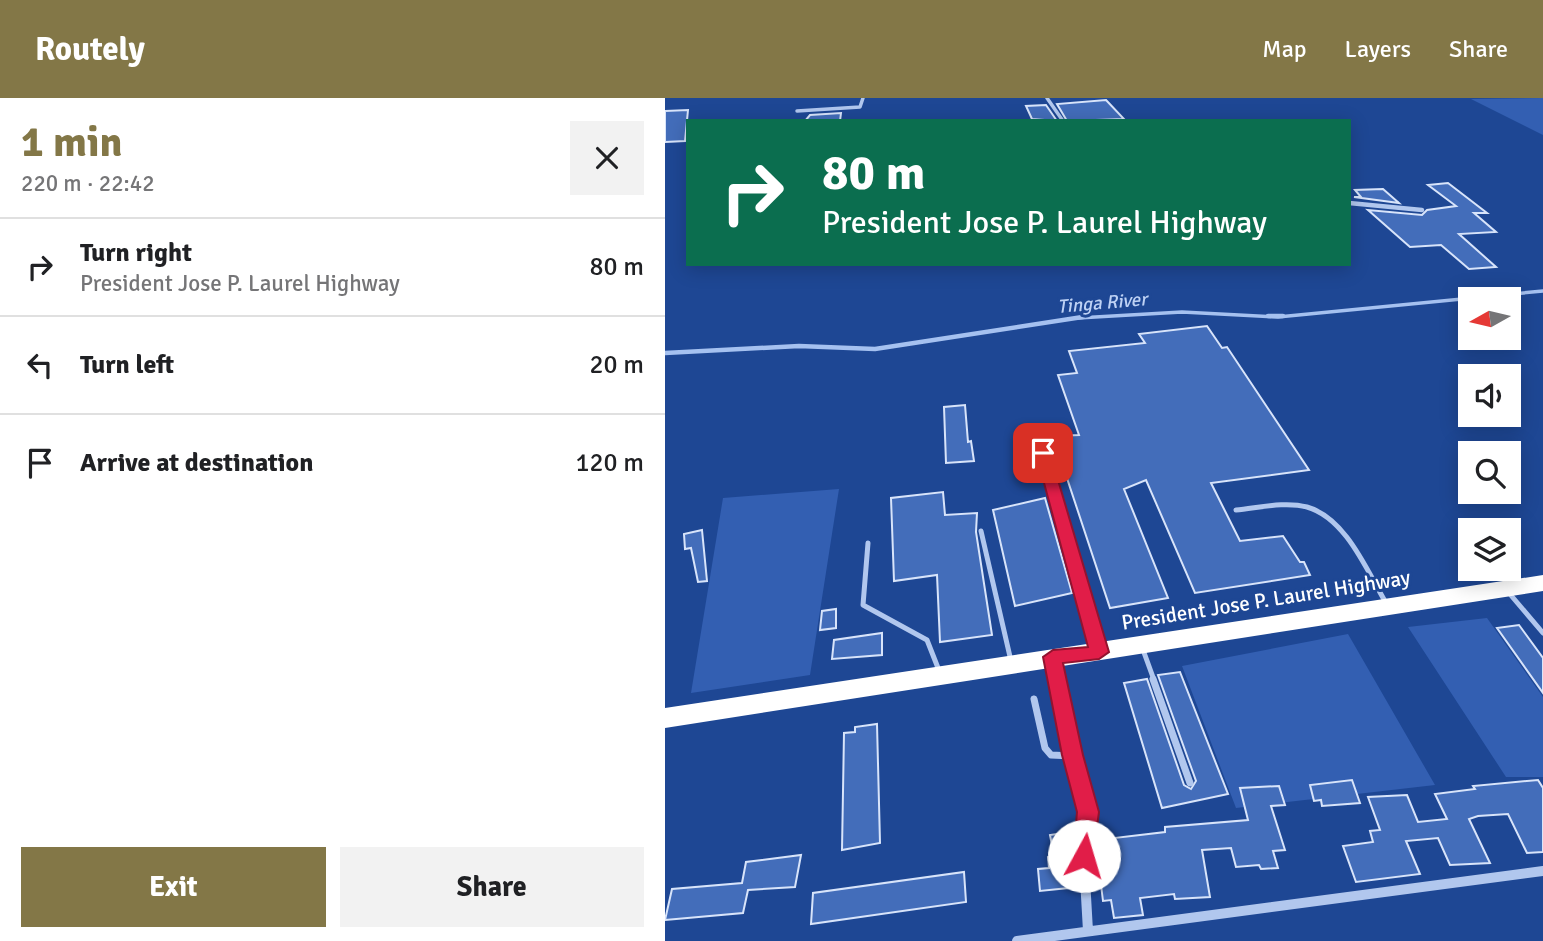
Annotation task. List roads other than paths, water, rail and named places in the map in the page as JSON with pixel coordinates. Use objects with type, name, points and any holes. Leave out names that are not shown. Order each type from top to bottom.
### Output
[{"type":"highway","name":"President Jose P. Laurel Highway","points":[[665,718],[1543,583]]},
{"type":"street","points":[[797,111],[858,108],[863,98]]},
{"type":"street","points":[[1047,98],[1062,119]]},
{"type":"street","points":[[1351,203],[1422,211]]},
{"type":"street","points":[[1053,657],[1088,812],[1083,844],[1087,931]]},
{"type":"street","points":[[1017,941],[1543,871]]},
{"type":"lane","points":[[1043,453],[1099,652]]},
{"type":"lane","points":[[1236,510],[1299,505],[1319,511],[1337,526],[1390,608]]},
{"type":"lane","points":[[981,531],[1011,664]]},
{"type":"lane","points":[[869,543],[863,605],[927,640],[941,676]]},
{"type":"lane","points":[[1507,589],[1543,634]]},
{"type":"lane","points":[[1142,646],[1190,783]]},
{"type":"lane","points":[[1034,699],[1045,748],[1051,755],[1073,755]]},
{"type":"waterway","name":"Tinga River","points":[[1078,318],[1182,312],[1278,317],[1543,291]]},
{"type":"waterway","name":"Tinga River","points":[[665,353],[799,346],[875,349],[1089,316]]},
{"type":"waterway","name":"Tinga River","points":[[1268,316],[1283,316]]}]
